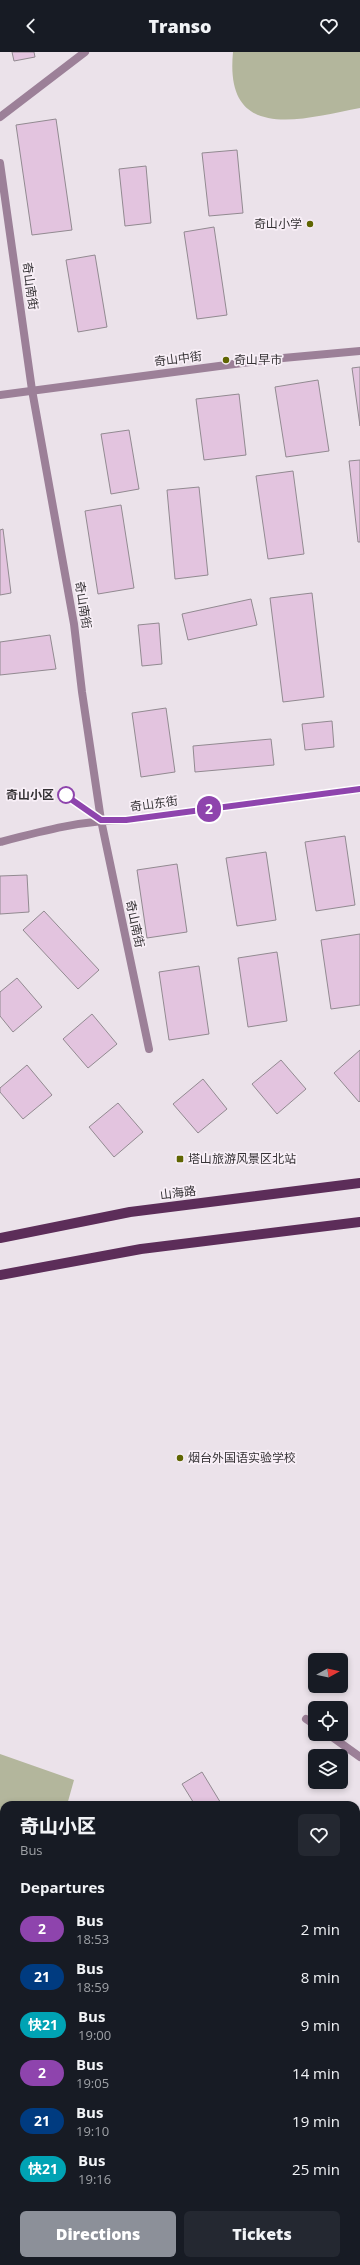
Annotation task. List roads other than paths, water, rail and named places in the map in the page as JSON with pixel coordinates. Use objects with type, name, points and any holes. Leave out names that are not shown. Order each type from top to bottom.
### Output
[{"type":"main road","name":"山海路","points":[[0,1238],[130,1212],[360,1183]]},
{"type":"main road","points":[[0,1275],[141,1249],[360,1222]]},
{"type":"street","points":[[0,117],[86,52]]},
{"type":"street","name":"奇山南街","points":[[0,163],[32,390],[74,624],[82,692],[101,820],[148,1049]]},
{"type":"street","name":"奇山中街","points":[[0,395],[272,359],[360,351]]},
{"type":"street","name":"奇山东街","points":[[0,842],[70,824],[101,820],[126,820],[360,789]]},
{"type":"street","points":[[338,1741],[360,1757]]},
{"type":"place","name":"奇山小学","points":[[310,224]]},
{"type":"place","name":"奇山早市","points":[[226,360]]},
{"type":"place","name":"奇山小区","points":[[66,795]]},
{"type":"place","name":"塔山旅游风景区北站","points":[[180,1159]]},
{"type":"place","name":"烟台外国语实验学校","points":[[180,1458]]}]
